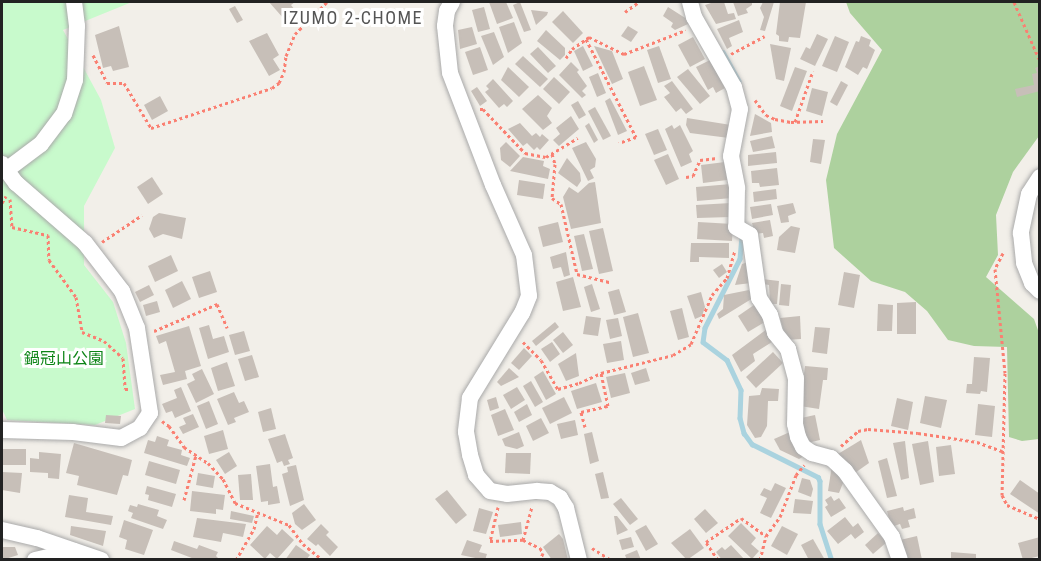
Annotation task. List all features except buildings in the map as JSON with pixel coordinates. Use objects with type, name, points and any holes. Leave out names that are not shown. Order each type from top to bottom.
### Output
[{"type":"street","points":[[2,430],[73,432],[121,438],[140,428],[150,413],[139,338],[122,291],[90,249],[3,168],[41,144],[64,114],[75,80],[77,26],[74,2]]},
{"type":"street","points":[[690,2],[698,24],[734,87],[740,109],[731,157],[742,230],[759,298],[770,315],[776,333],[788,350],[796,378],[795,424],[798,437],[803,447],[812,453],[831,458],[845,471],[892,537],[900,560]]},
{"type":"street","points":[[449,6],[447,53],[463,110],[524,255],[529,296],[527,304],[470,398],[466,432],[476,475],[490,491],[504,494],[537,491],[556,495],[563,502],[579,560]]},
{"type":"street","points":[[1040,177],[1029,194],[1023,214],[1021,249],[1032,283],[1040,291]]},
{"type":"street","points":[[2,530],[37,537],[101,560]]},
{"type":"street","points":[[35,560],[74,551]]},
{"type":"path","points":[[92,52],[107,83],[124,83],[151,128],[272,88],[279,83],[295,34],[327,2]]},
{"type":"path","points":[[625,12],[639,2]]},
{"type":"path","points":[[1014,2],[1040,60]]},
{"type":"path","points":[[566,58],[572,49],[589,37],[624,54],[672,38],[698,24]]},
{"type":"path","points":[[730,54],[765,36]]},
{"type":"path","points":[[586,39],[636,137],[619,143]]},
{"type":"path","points":[[795,122],[813,71]]},
{"type":"path","points":[[750,101],[754,100],[766,115],[775,119],[823,122]]},
{"type":"path","points":[[463,110],[483,109],[525,153],[546,157],[578,138]]},
{"type":"path","points":[[552,154],[555,164],[552,198],[561,204],[577,274],[610,282]]},
{"type":"path","points":[[686,177],[693,176],[700,160],[731,157]]},
{"type":"path","points":[[10,192],[12,227],[48,236],[49,260],[76,297],[82,332],[104,341],[123,358],[125,389],[147,388]]},
{"type":"path","points":[[90,249],[142,215]]},
{"type":"path","points":[[509,333],[542,360],[558,388],[601,373],[674,355],[691,344],[712,295],[727,278],[742,230]]},
{"type":"path","points":[[1003,252],[995,269],[1005,373],[1001,484],[1007,505],[1040,519]]},
{"type":"path","points":[[139,338],[217,304],[228,328]]},
{"type":"path","points":[[585,427],[581,412],[608,406],[601,373]]},
{"type":"path","points":[[150,413],[169,426],[179,442],[223,479],[235,503],[289,525],[303,544],[323,559]]},
{"type":"path","points":[[831,458],[858,431],[868,429],[918,433],[977,442],[1002,452]]},
{"type":"path","points":[[760,560],[766,536],[780,517],[796,475],[812,453]]},
{"type":"path","points":[[184,500],[196,455]]},
{"type":"path","points":[[522,540],[537,491]]},
{"type":"path","points":[[504,494],[490,541],[522,540],[540,548],[543,553],[540,560]]},
{"type":"path","points":[[236,560],[254,529],[258,512]]},
{"type":"path","points":[[718,560],[706,542],[741,518],[766,536]]},
{"type":"green space","name":"鍋冠山公園","points":[[2,2],[132,2],[63,30],[101,100],[115,148],[84,206],[84,265],[113,302],[126,343],[135,409],[95,425],[7,420],[2,409]]},
{"type":"green space","points":[[846,2],[1039,2],[1039,136],[1013,172],[996,215],[998,255],[986,277],[1034,319],[1040,336],[1039,439],[1022,441],[1009,437],[1007,347],[974,346],[948,340],[927,311],[905,292],[871,281],[834,248],[826,180],[837,134],[882,50],[850,13]]},
{"type":"waterway","points":[[723,52],[739,81]]},
{"type":"waterway","points":[[742,236],[740,259],[705,328],[703,342],[727,360],[741,390],[740,418],[744,433],[752,444],[818,477],[820,481],[820,524],[832,560]]},
{"type":"district","name":"IZUMO 2-CHOME","points":[[353,18]]}]
